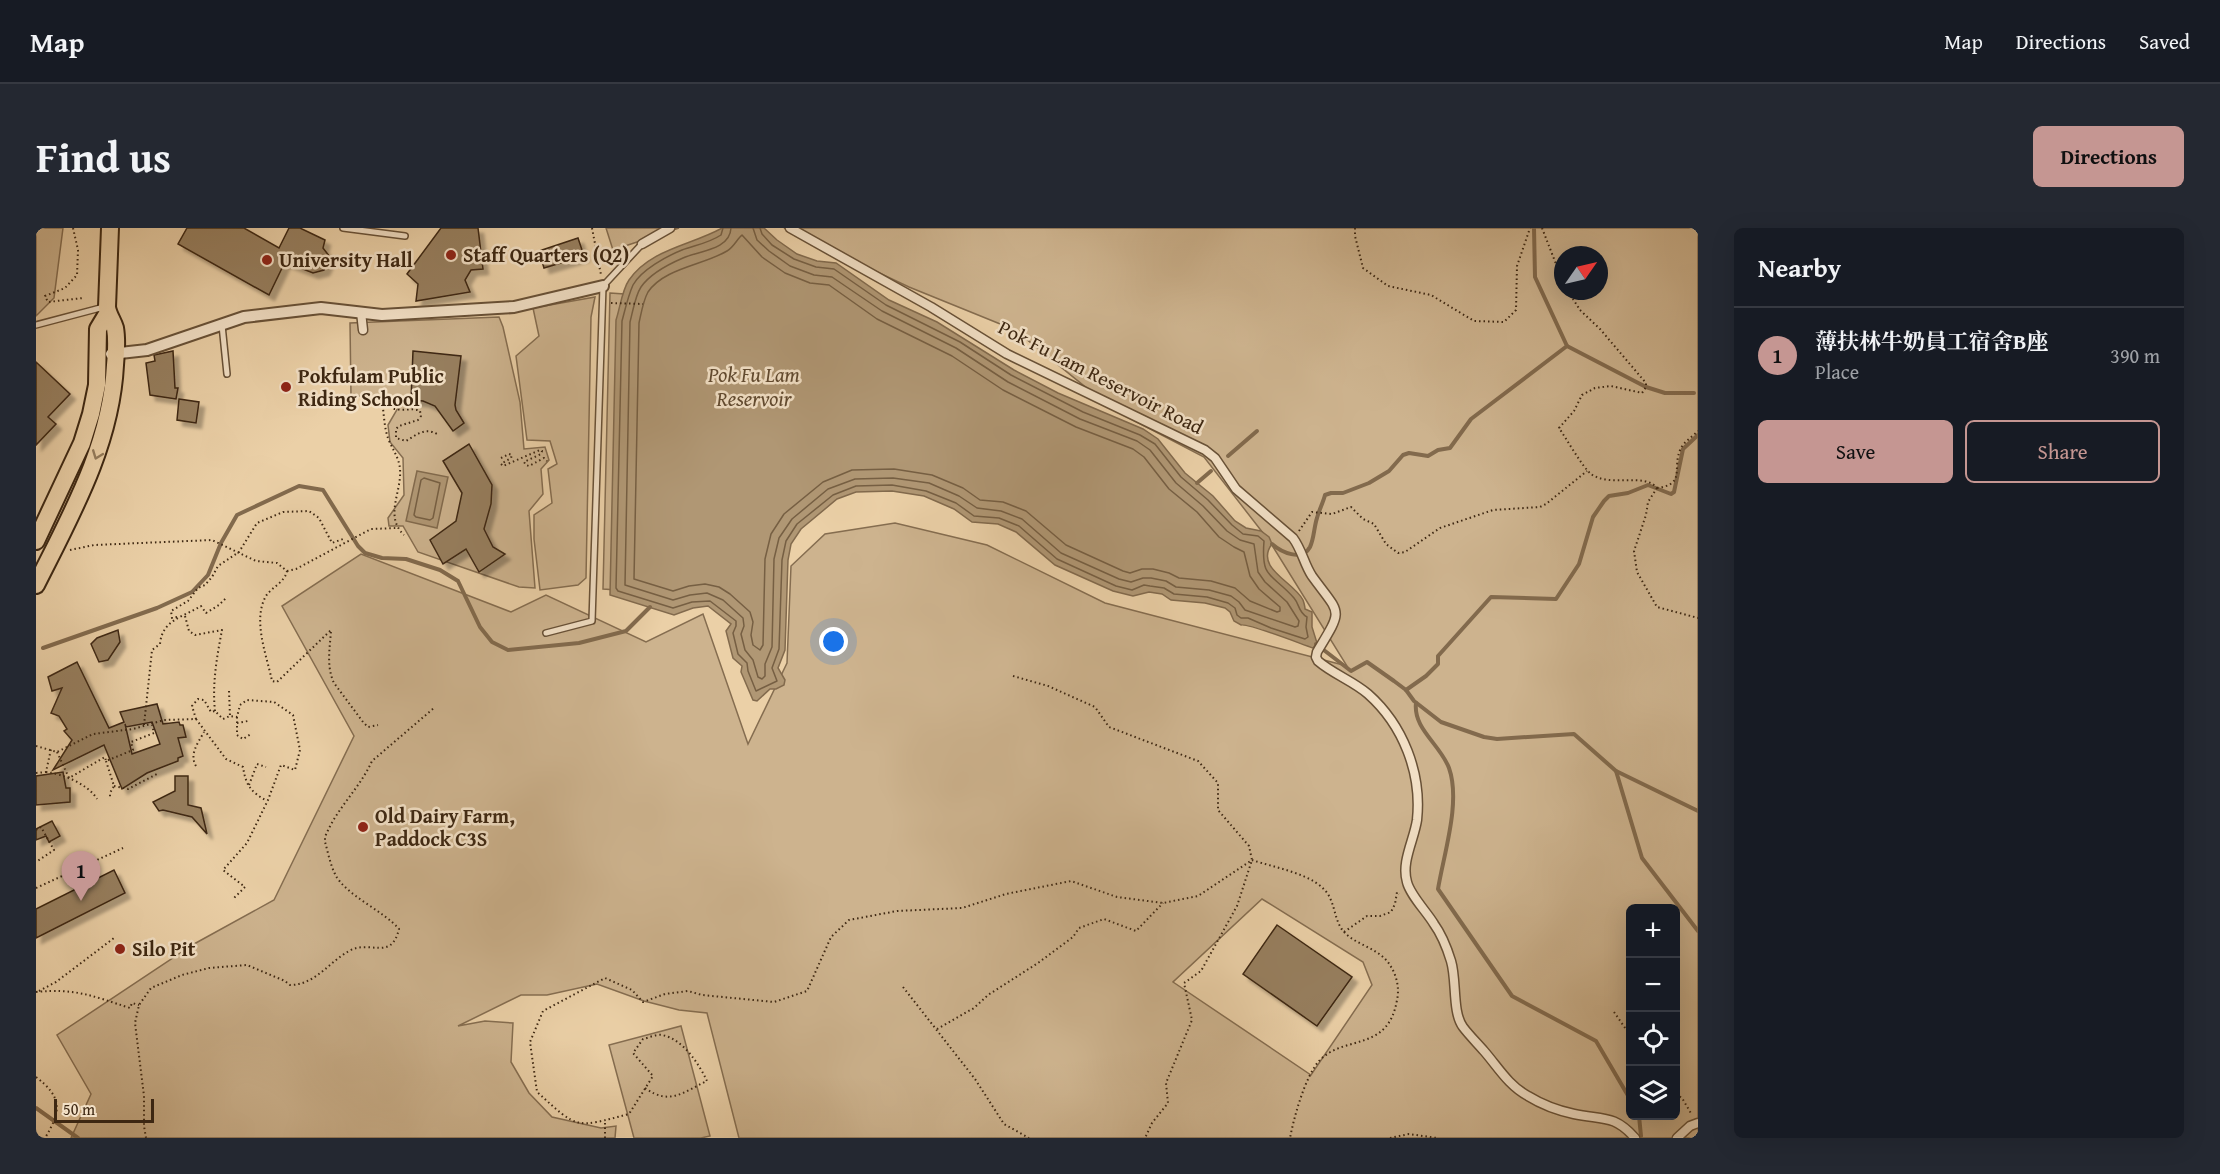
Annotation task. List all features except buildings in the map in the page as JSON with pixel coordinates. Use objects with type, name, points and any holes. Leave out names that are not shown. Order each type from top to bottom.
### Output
[{"type":"main road","points":[[36,585],[102,442],[112,398],[107,354],[98,329],[107,311],[110,228]]},
{"type":"main road","points":[[36,541],[82,443],[107,354]]},
{"type":"street","points":[[642,244],[670,228]]},
{"type":"street","name":"Pok Fu Lam Reservoir Road","points":[[790,228],[931,307],[1007,354],[1193,443],[1215,458],[1236,489],[1296,542],[1311,574],[1332,600],[1336,617],[1334,625],[1317,652],[1318,662],[1367,693],[1392,720],[1407,748],[1418,803],[1415,831],[1406,865],[1408,887]]},
{"type":"street","points":[[107,354],[147,350],[244,317],[321,308],[382,315],[514,307],[603,286]]},
{"type":"street","points":[[360,312],[363,330]]},
{"type":"street","points":[[1408,887],[1436,926],[1451,960],[1459,1020],[1501,1074],[1512,1086],[1529,1097],[1573,1114],[1611,1119],[1618,1122],[1635,1138]]},
{"type":"street","points":[[1677,1138],[1697,1123]]},
{"type":"lane","points":[[343,228],[405,236]]},
{"type":"lane","points":[[546,633],[592,621],[603,286],[642,244]]},
{"type":"lane","points":[[36,325],[107,311]]},
{"type":"lane","points":[[222,323],[227,374]]},
{"type":"path","points":[[74,228],[78,250],[77,275],[64,288],[45,296],[48,302],[84,298]]},
{"type":"path","points":[[592,228],[603,286]]},
{"type":"path","points":[[1355,228],[1363,268],[1388,286],[1431,295],[1474,321],[1504,322],[1515,309],[1517,266],[1530,228]]},
{"type":"path","points":[[1542,228],[1554,259]]},
{"type":"path","points":[[1574,300],[1580,310],[1600,329],[1646,383],[1646,387],[1642,393],[1611,386],[1595,388],[1582,395],[1574,411],[1561,423],[1559,428],[1588,471],[1598,477],[1617,482],[1647,481],[1657,489]]},
{"type":"path","points":[[602,303],[642,304]]},
{"type":"path","points":[[382,401],[387,436],[400,468],[395,524],[404,535]]},
{"type":"path","points":[[389,402],[391,408],[399,411],[416,409],[420,411],[421,416],[418,420],[399,426],[396,429],[396,438],[406,441],[430,430],[437,434]]},
{"type":"path","points":[[1698,431],[1681,447],[1675,481],[1669,487],[1657,489],[1648,502],[1634,551],[1638,572],[1658,606],[1698,618]]},
{"type":"path","points":[[501,458],[512,455],[501,464],[503,466],[540,450],[541,454],[524,462],[529,466],[544,458],[547,462]]},
{"type":"path","points":[[1296,542],[1311,512],[1332,514],[1351,507],[1363,519],[1374,524],[1391,550],[1398,553],[1405,552],[1440,528],[1493,510],[1540,507],[1588,471]]},
{"type":"path","points":[[227,597],[207,613],[201,606],[185,615],[172,618],[171,611],[188,602],[198,588],[205,585],[218,566],[237,551],[257,523],[283,512],[309,511],[319,518],[332,543],[343,538]]},
{"type":"path","points":[[287,571],[371,529],[397,528]]},
{"type":"path","points":[[68,550],[94,546],[212,540],[256,561],[277,563],[287,571]]},
{"type":"path","points":[[287,571],[286,577],[268,594],[261,612],[263,640],[272,681],[277,682],[331,630],[328,660],[330,676],[363,722],[368,727],[378,725]]},
{"type":"path","points":[[185,615],[189,631],[195,635],[221,631],[214,698],[215,711]]},
{"type":"path","points":[[144,726],[152,650],[160,644],[161,633],[177,617]]},
{"type":"path","points":[[1013,676],[1048,686],[1095,707],[1109,727],[1198,761],[1218,783],[1218,810],[1249,846],[1252,860],[1238,906],[1201,971],[1184,983],[1192,1020],[1166,1083],[1168,1103],[1155,1119],[1145,1138]]},
{"type":"path","points":[[229,691],[230,716]]},
{"type":"path","points":[[237,717],[230,716],[223,719],[215,711],[211,712],[205,701],[198,699],[192,706],[196,719],[204,732],[223,752],[226,759],[243,767],[245,779],[253,793],[267,801]]},
{"type":"path","points":[[234,898],[245,887],[223,870],[247,843],[282,765],[295,770],[300,750],[293,715],[274,702],[247,700],[240,705],[237,735],[243,739],[250,735]]},
{"type":"path","points":[[146,1138],[144,1096],[135,1039],[135,1023],[139,1005],[151,988],[182,975],[209,968],[247,964],[285,981],[290,986],[298,985],[309,981],[350,950],[365,947],[386,948],[395,942],[399,929],[365,904],[335,874],[325,837],[347,800],[367,773],[372,761],[434,708]]},
{"type":"path","points":[[57,752],[93,734],[133,729],[164,720],[196,719]]},
{"type":"path","points":[[237,723],[248,721]]},
{"type":"path","points":[[106,761],[133,750],[131,742],[154,733],[152,725]]},
{"type":"path","points":[[196,766],[193,754],[204,732]]},
{"type":"path","points":[[36,746],[57,752],[69,778]]},
{"type":"path","points":[[46,772],[51,749]]},
{"type":"path","points":[[69,778],[105,757],[114,786],[110,797]]},
{"type":"path","points":[[249,785],[257,764],[266,767]]},
{"type":"path","points":[[36,773],[58,773],[93,792],[97,799]]},
{"type":"path","points":[[114,786],[128,789],[157,774]]},
{"type":"path","points":[[36,830],[41,827],[54,849],[36,862]]},
{"type":"path","points":[[36,888],[123,848]]},
{"type":"path","points":[[645,1088],[657,1096],[669,1098],[707,1082],[700,1067],[680,1044],[661,1035],[643,1039],[633,1053],[653,1076],[645,1088],[629,1114],[582,1125],[567,1119],[537,1092],[531,1042],[543,1011],[604,978],[632,990],[643,1002],[665,994],[688,991],[702,995],[774,1002],[807,991],[831,937],[849,920],[897,911],[962,908],[1006,894],[1071,881],[1117,897],[1163,903],[1197,896],[1252,860]]},
{"type":"path","points":[[1252,860],[1316,882],[1330,897],[1338,923],[1344,932],[1387,961],[1398,985],[1397,1003],[1389,1021],[1377,1035],[1336,1050],[1319,1062],[1307,1082],[1290,1138]]},
{"type":"path","points":[[1344,932],[1367,916],[1380,916],[1391,912],[1397,892],[1404,898],[1408,887]]},
{"type":"path","points":[[937,1029],[974,1008],[988,995],[1038,963],[1073,937],[1079,928],[1104,919],[1136,932],[1163,903]]},
{"type":"path","points":[[36,992],[56,982],[114,938]]},
{"type":"path","points":[[903,987],[975,1079],[1004,1124],[1029,1138]]},
{"type":"path","points":[[36,992],[58,990],[80,992],[130,1008],[132,1003],[139,1005]]},
{"type":"path","points":[[1614,1012],[1626,1029]]},
{"type":"path","points":[[36,1077],[54,1094],[57,1111],[52,1127],[45,1138]]},
{"type":"path","points":[[1680,1097],[1697,1123]]},
{"type":"path","points":[[605,1120],[605,1138]]},
{"type":"path","points":[[1390,1138],[1409,1134],[1437,1138]]},
{"type":"shaded area","points":[[36,228],[63,228],[54,298],[36,316]]},
{"type":"shaded area","points":[[606,228],[679,228],[613,250]]},
{"type":"shaded area","points":[[784,228],[1698,228],[1698,1138],[739,1138],[707,1013],[679,1010],[644,1001],[597,984],[547,995],[521,995],[458,1026],[485,1021],[513,1023],[511,1062],[529,1093],[552,1117],[601,1128],[616,1126],[615,1138],[71,1138],[91,1094],[57,1035],[194,944],[274,900],[354,736],[282,606],[361,554],[511,612],[546,595],[646,642],[703,614],[748,744],[787,663],[791,566],[825,534],[895,523],[987,545],[1105,603],[1347,666],[1270,542],[1204,457],[1114,410],[1015,330],[909,287]],"holes":[[[1262,899],[1363,962],[1372,985],[1311,1075],[1173,982]]]},
{"type":"shaded area","points":[[610,293],[624,294],[617,590],[603,589]]},
{"type":"shaded area","points":[[595,297],[591,317],[586,578],[578,585],[540,590],[534,539],[534,515],[552,503],[548,469],[557,464],[550,441],[527,440],[516,356],[539,336],[533,308]]},
{"type":"shaded area","points":[[499,317],[520,402],[524,449],[545,447],[549,460],[541,469],[543,494],[529,511],[535,588],[519,587],[418,552],[403,526],[389,526],[388,518],[404,495],[403,458],[390,442],[388,425],[398,408],[383,396],[351,396],[350,323]]},
{"type":"shaded area","points":[[681,1026],[710,1136],[634,1138],[609,1045]]},
{"type":"water","name":"Pok Fu Lam Reservoir","points":[[722,228],[764,228],[797,254],[817,261],[836,263],[889,300],[937,322],[1014,370],[1058,393],[1143,429],[1158,439],[1185,473],[1213,496],[1235,521],[1246,528],[1261,531],[1269,537],[1272,544],[1268,560],[1277,574],[1298,593],[1305,609],[1312,612],[1312,627],[1317,643],[1313,648],[1264,630],[1241,625],[1234,621],[1230,612],[1225,608],[1205,603],[1171,600],[1162,594],[1149,592],[1133,596],[1113,591],[1055,565],[1016,532],[998,524],[972,522],[954,509],[924,496],[892,491],[856,492],[837,499],[801,529],[791,544],[788,560],[785,650],[778,668],[785,680],[784,685],[770,689],[757,701],[753,700],[741,672],[742,666],[733,658],[726,631],[731,624],[708,606],[693,608],[674,615],[610,595],[616,320],[623,294],[629,280],[648,261]]},
{"type":"water","points":[[417,471],[448,477],[437,528],[406,521]]},
{"type":"waterway","points":[[1272,544],[1291,554],[1306,552],[1310,547],[1325,495],[1343,493],[1369,483],[1389,471],[1403,455],[1409,453],[1428,456],[1438,450],[1450,448],[1471,419],[1567,346],[1535,277],[1534,228]]},
{"type":"waterway","points":[[1567,346],[1646,387],[1665,393],[1694,393]]},
{"type":"waterway","points":[[1228,456],[1257,431]]},
{"type":"waterway","points":[[1406,690],[1438,664],[1438,656],[1491,597],[1556,599],[1579,564],[1593,517],[1604,501],[1609,496],[1628,493],[1648,485],[1671,494],[1674,492],[1683,449],[1698,435]]},
{"type":"waterway","points":[[1197,483],[1211,471]]},
{"type":"waterway","points":[[43,648],[157,608],[192,592],[208,575],[221,543],[237,515],[299,486],[323,490],[358,546],[365,553],[382,558],[406,559],[440,570],[458,581],[480,627],[492,642],[508,650],[579,643],[626,631],[650,607]]},
{"type":"waterway","points":[[1316,644],[1351,671],[1367,662],[1406,690],[1414,701],[1441,722],[1484,737],[1497,739],[1574,734],[1616,771],[1642,858],[1698,931]]},
{"type":"waterway","points":[[1416,703],[1419,721],[1445,759],[1452,781],[1452,812],[1438,889],[1512,996],[1596,1041],[1626,1092]]},
{"type":"waterway","points":[[1616,771],[1698,811]]},
{"type":"waterway","points":[[36,1108],[78,1138]]},
{"type":"waterway","points":[[1639,1120],[1641,1136]]},
{"type":"place","name":"Staff Quarters (Q2)","points":[[451,255]]},
{"type":"place","name":"University Hall","points":[[267,260]]},
{"type":"place","name":"Pokfulam Public Riding School","points":[[286,387]]},
{"type":"place","name":"Old Dairy Farm, Paddock C3S","points":[[363,827]]},
{"type":"place","name":"薄扶林牛奶員工宿舍B座","points":[[81,901]]},
{"type":"place","name":"Silo Pit","points":[[120,949]]}]
